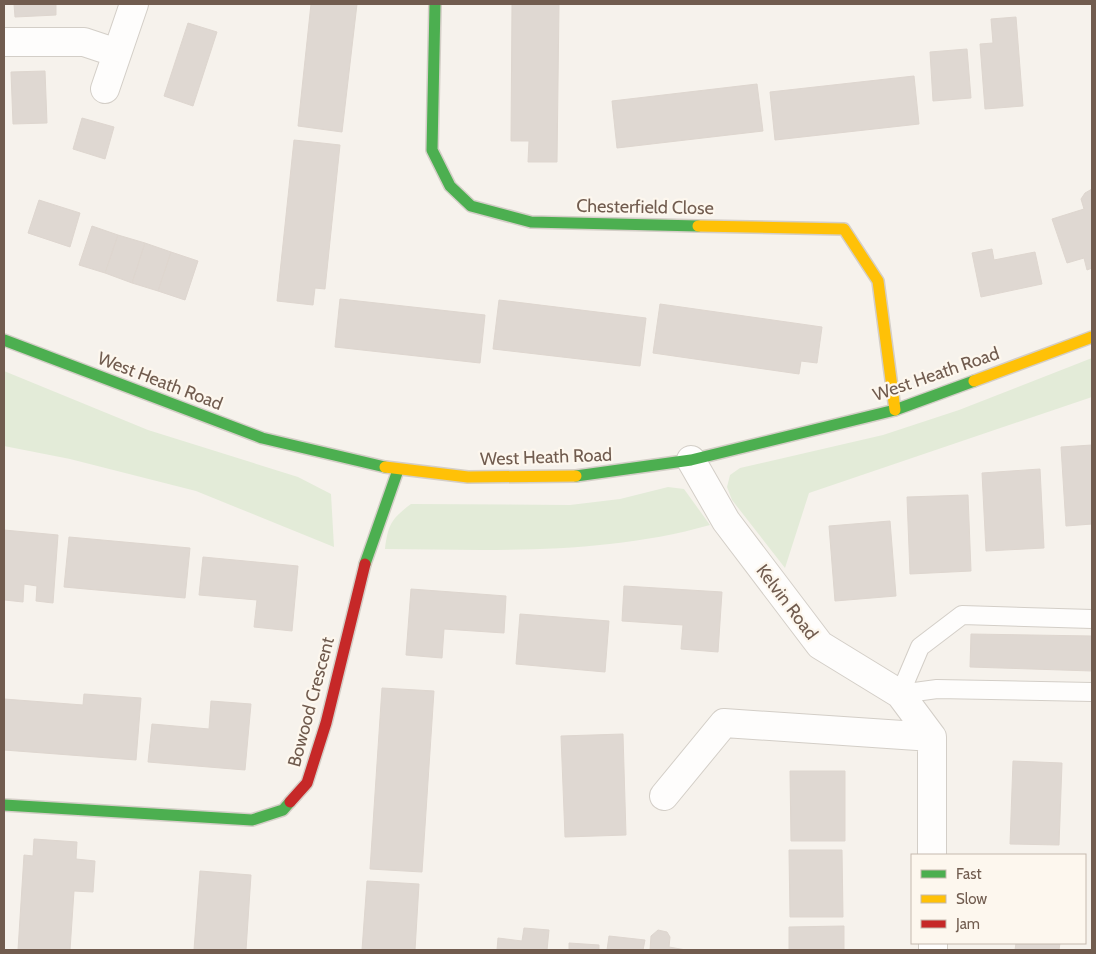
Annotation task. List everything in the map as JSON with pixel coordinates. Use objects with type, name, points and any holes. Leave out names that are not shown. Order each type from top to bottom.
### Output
[{"type":"street","points":[[105,89],[134,4]]},
{"type":"street","name":"Chesterfield Close","points":[[435,4],[432,150],[450,186],[471,206],[531,222],[844,229],[878,281],[895,410]]},
{"type":"street","points":[[4,42],[84,42],[117,53]]},
{"type":"street","name":"West Heath Road","points":[[4,340],[262,438],[398,470],[468,477],[571,476],[621,471],[690,460],[895,410],[1092,337]]},
{"type":"street","name":"Kelvin Road","points":[[690,460],[726,521],[820,645],[900,694],[932,737]]},
{"type":"street","name":"Bowood Crescent","points":[[4,805],[252,820],[283,810],[307,783],[326,723],[370,549],[398,470]]},
{"type":"street","points":[[664,796],[724,723],[932,737],[932,854]]},
{"type":"lane","points":[[900,694],[920,647],[962,615],[1092,619]]},
{"type":"lane","points":[[900,694],[937,689],[1092,692]]},
{"type":"green space","points":[[1092,358],[1092,397],[809,493],[785,568],[732,500],[727,487],[730,475],[740,468],[883,435],[959,410]]},
{"type":"green space","points":[[4,371],[148,430],[298,477],[331,494],[334,547],[196,491],[70,459],[4,446]]},
{"type":"green space","points":[[668,487],[684,489],[710,525],[630,542],[590,546],[508,550],[385,549],[389,528],[399,514],[411,504],[570,505],[620,499]]},
{"type":"building","points":[[14,4],[56,4],[56,15],[15,17]]},
{"type":"building","points":[[311,4],[357,4],[342,132],[298,126]]},
{"type":"building","points":[[512,4],[559,4],[557,162],[528,162],[529,141],[511,141]]},
{"type":"building","points":[[1016,17],[1023,106],[985,109],[980,44],[993,43],[991,19]]},
{"type":"building","points":[[188,23],[217,32],[193,106],[164,96]]},
{"type":"building","points":[[967,49],[971,98],[933,101],[930,52]]},
{"type":"building","points":[[45,71],[47,123],[13,124],[11,72]]},
{"type":"building","points":[[914,76],[919,124],[775,140],[770,92]]},
{"type":"building","points":[[757,84],[763,131],[617,148],[612,101]]},
{"type":"building","points":[[82,118],[114,127],[105,159],[73,149]]},
{"type":"building","points":[[294,140],[340,145],[325,289],[315,288],[313,305],[277,301]]},
{"type":"building","points":[[1092,189],[1092,268],[1087,270],[1084,258],[1067,263],[1052,219],[1084,209],[1081,199],[1085,193]]},
{"type":"building","points":[[39,200],[80,213],[70,247],[28,233]]},
{"type":"building","points":[[92,226],[118,235],[105,273],[79,265]]},
{"type":"building","points":[[118,235],[145,243],[132,283],[105,273]]},
{"type":"building","points":[[145,243],[171,252],[158,291],[132,283]]},
{"type":"building","points":[[992,249],[994,260],[1035,252],[1042,284],[981,297],[972,253]]},
{"type":"building","points":[[171,252],[198,261],[185,300],[158,291]]},
{"type":"building","points":[[340,299],[485,315],[480,363],[335,347]]},
{"type":"building","points":[[499,300],[646,318],[640,366],[493,349]]},
{"type":"building","points":[[660,304],[822,327],[817,363],[801,361],[799,374],[653,353]]},
{"type":"building","points":[[1092,445],[1092,524],[1066,526],[1061,447]]},
{"type":"building","points":[[1040,469],[1044,548],[986,551],[982,473]]},
{"type":"building","points":[[968,495],[971,571],[910,574],[907,497]]},
{"type":"building","points":[[890,521],[896,596],[835,601],[829,526]]},
{"type":"building","points":[[4,530],[58,535],[53,603],[36,601],[37,586],[24,584],[23,602],[5,600]]},
{"type":"building","points":[[69,537],[190,548],[185,598],[64,587]]},
{"type":"building","points":[[203,557],[298,566],[292,631],[254,627],[257,600],[199,595]]},
{"type":"building","points":[[624,586],[722,592],[718,652],[681,649],[683,625],[622,621]]},
{"type":"building","points":[[411,589],[506,596],[504,633],[444,629],[442,658],[406,655]]},
{"type":"building","points":[[520,614],[609,621],[605,672],[516,664]]},
{"type":"building","points":[[971,634],[1092,636],[1092,671],[970,667]]},
{"type":"building","points":[[382,688],[434,691],[422,872],[370,869]]},
{"type":"building","points":[[84,694],[141,698],[136,760],[4,750],[4,699],[83,705]]},
{"type":"building","points":[[211,701],[251,704],[245,770],[148,762],[152,724],[209,729]]},
{"type":"building","points":[[623,734],[626,835],[565,837],[561,736]]},
{"type":"building","points":[[1013,761],[1062,763],[1059,845],[1010,844]]},
{"type":"building","points":[[790,771],[845,771],[845,841],[791,841]]},
{"type":"building","points":[[34,839],[77,842],[76,859],[95,861],[93,892],[74,891],[70,950],[18,950],[24,855],[33,856]]},
{"type":"building","points":[[789,850],[842,850],[843,917],[790,917]]},
{"type":"building","points":[[200,871],[251,875],[246,950],[194,950]]},
{"type":"building","points":[[367,881],[419,884],[415,950],[362,950]]},
{"type":"building","points":[[844,926],[844,950],[789,950],[789,927]]},
{"type":"building","points":[[524,928],[549,930],[547,950],[497,950],[498,938],[522,941]]},
{"type":"building","points":[[658,930],[667,932],[670,937],[669,947],[686,950],[650,950],[651,936]]},
{"type":"building","points":[[609,936],[645,940],[643,950],[607,950]]},
{"type":"building","points":[[569,943],[599,945],[599,950],[569,950]]},
{"type":"building","points":[[1016,944],[1060,944],[1059,950],[1015,950]]},
{"type":"traffic: fast","points":[[435,4],[432,150],[450,186],[471,206],[531,222],[698,226]]},
{"type":"traffic: fast","points":[[4,340],[262,438],[385,467]]},
{"type":"traffic: fast","points":[[576,476],[691,460],[895,410],[974,381]]},
{"type":"traffic: fast","points":[[365,564],[398,470]]},
{"type":"traffic: fast","points":[[4,805],[252,820],[283,810],[290,802]]},
{"type":"traffic: slow","points":[[698,226],[844,229],[878,281],[895,410]]},
{"type":"traffic: slow","points":[[974,381],[1092,337]]},
{"type":"traffic: slow","points":[[385,467],[468,477],[576,476]]},
{"type":"traffic: jam","points":[[290,802],[307,783],[326,723],[365,564]]}]
